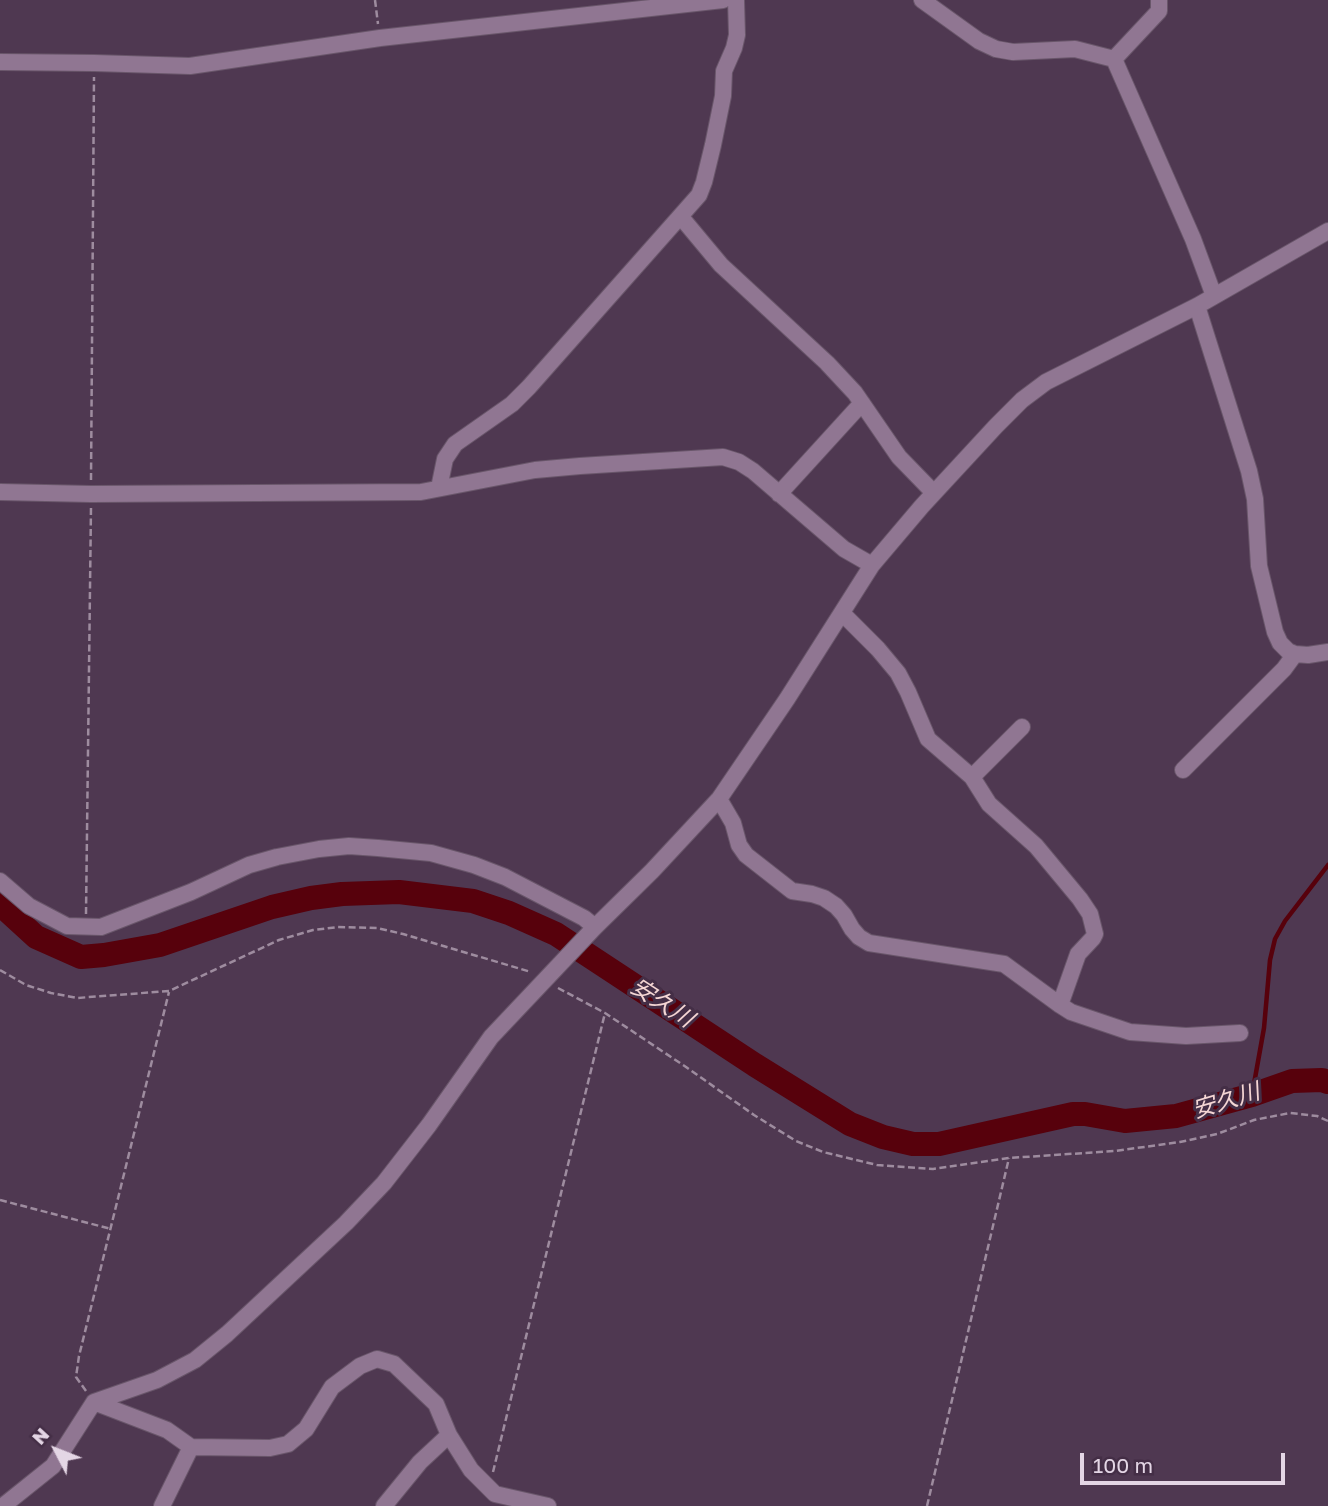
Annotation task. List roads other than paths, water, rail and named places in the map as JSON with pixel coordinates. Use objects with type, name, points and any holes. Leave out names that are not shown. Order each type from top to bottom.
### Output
[{"type":"street","points":[[0,62],[190,66],[380,38],[723,0]]},
{"type":"street","points":[[439,488],[445,459],[455,444],[512,404],[529,387],[699,195],[723,96],[724,71],[737,35],[736,0]]},
{"type":"street","points":[[922,0],[979,41],[996,49],[1013,52],[1075,49],[1114,59]]},
{"type":"street","points":[[1114,59],[1159,11],[1159,0]]},
{"type":"street","points":[[1114,59],[1193,239],[1214,296]]},
{"type":"street","points":[[681,217],[721,265],[827,363],[862,403],[899,457],[934,493]]},
{"type":"street","points":[[3,1506],[53,1466],[94,1402],[157,1380],[195,1360],[237,1325],[346,1223],[384,1183],[491,1038],[719,800],[872,565],[934,493],[1022,400],[1046,382],[1197,306],[1328,231]]},
{"type":"street","points":[[1197,306],[1249,471],[1255,499],[1259,566],[1275,632],[1280,643],[1295,654],[1328,652]]},
{"type":"street","points":[[779,494],[862,403]]},
{"type":"street","points":[[0,492],[421,492],[535,470],[723,457],[739,462],[752,471],[844,548],[872,565]]},
{"type":"street","points":[[842,613],[898,673],[928,738],[972,777],[989,804],[1036,846],[1090,914],[1095,934],[1078,954],[1060,1005]]},
{"type":"street","points":[[1183,770],[1295,654]]},
{"type":"street","points":[[972,777],[1022,727]]},
{"type":"street","points":[[719,800],[746,855],[792,891],[824,898],[836,906],[859,937],[869,943],[1004,964],[1071,1012],[1130,1032],[1186,1036],[1240,1033]]},
{"type":"street","points":[[0,881],[29,906],[67,926],[101,927],[191,892],[249,865],[319,849],[349,846],[430,853],[474,865],[505,877],[584,918],[595,927]]},
{"type":"street","points":[[94,1402],[167,1430],[191,1447],[270,1448],[288,1444],[306,1429],[332,1387],[360,1366],[377,1359],[394,1364],[436,1404],[449,1435],[471,1470],[495,1494],[548,1506]]},
{"type":"street","points":[[384,1506],[420,1462],[449,1435]]},
{"type":"street","points":[[162,1506],[191,1447]]},
{"type":"waterway","points":[[1252,1095],[1275,939],[1285,921],[1328,865]]},
{"type":"waterway","name":"安久川","points":[[0,904],[36,937],[81,957],[160,945],[272,907],[311,898],[399,892],[473,901],[509,913],[556,934],[850,1124],[883,1137],[913,1144],[939,1144],[1073,1114],[1125,1121],[1176,1116],[1292,1081],[1328,1082]]}]
